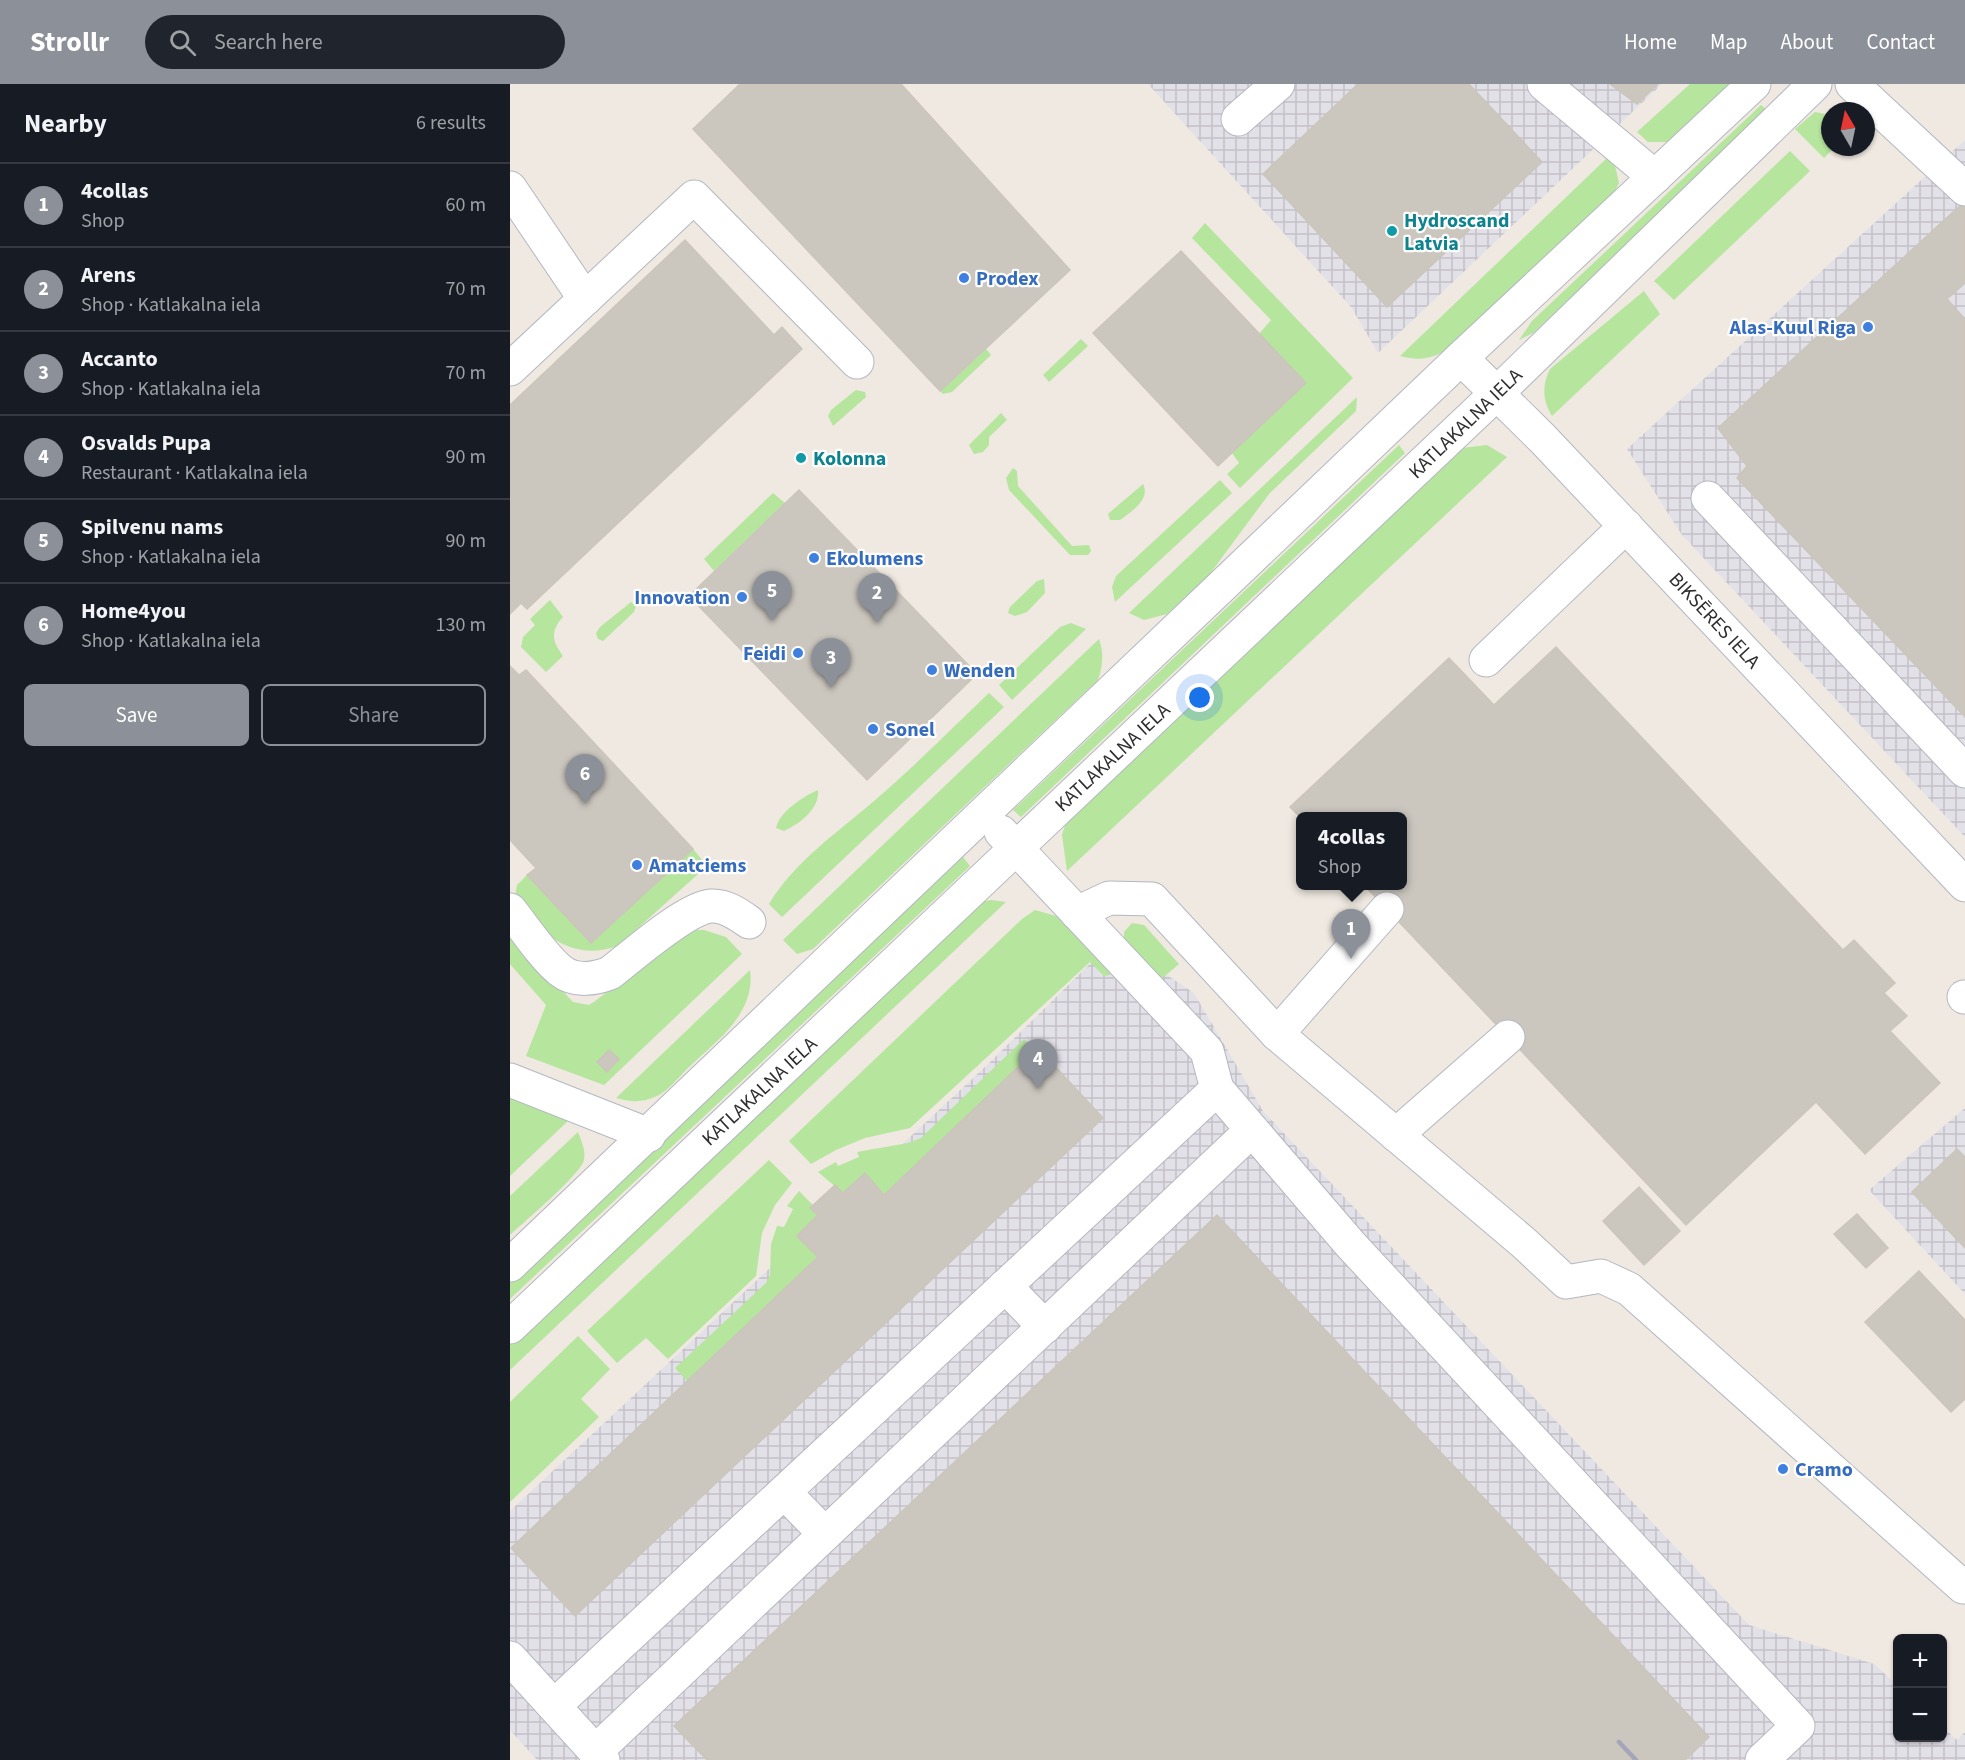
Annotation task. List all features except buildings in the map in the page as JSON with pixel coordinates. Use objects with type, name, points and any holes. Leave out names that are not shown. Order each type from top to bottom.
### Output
[{"type":"street","points":[[1238,119],[1278,84]]},
{"type":"street","points":[[1544,84],[1655,177]]},
{"type":"street","points":[[510,1265],[649,1135],[1461,358],[1754,84]]},
{"type":"street","name":"KATLAKALNA IELA","points":[[510,1328],[1497,393],[1815,84]]},
{"type":"street","points":[[1852,84],[1965,189]]},
{"type":"street","points":[[510,189],[585,299]]},
{"type":"street","points":[[510,369],[694,197],[857,362]]},
{"type":"street","name":"BIKSĒRES IELA","points":[[1461,358],[1626,526],[1965,885]]},
{"type":"street","points":[[1708,498],[1965,771]]},
{"type":"street","points":[[1486,660],[1626,526]]},
{"type":"street","points":[[985,814],[1015,849],[1207,1051],[1217,1089],[1350,1245],[1798,1726],[1762,1760]]},
{"type":"street","points":[[1077,913],[1109,898],[1152,899],[1277,1034],[1566,1282],[1601,1276],[1629,1289],[1964,1587]]},
{"type":"street","points":[[510,910],[561,972],[581,978],[599,977],[610,973],[691,912],[711,906],[730,910],[749,921]]},
{"type":"street","points":[[1277,1034],[1387,909]]},
{"type":"street","points":[[1396,1135],[1508,1037]]},
{"type":"street","points":[[510,1080],[649,1135]]},
{"type":"street","points":[[554,1706],[1217,1089]]},
{"type":"street","points":[[510,1659],[599,1756],[825,1534],[1252,1130]]},
{"type":"street","points":[[1005,1286],[1045,1327]]},
{"type":"street","points":[[784,1492],[825,1534]]},
{"type":"shaded area","points":[[1148,84],[1662,84],[1378,353],[1351,307]]},
{"type":"shaded area","points":[[1965,140],[1965,837],[1682,535],[1627,449]]},
{"type":"shaded area","points":[[1114,940],[1194,993],[1263,1111],[1749,1625],[1874,1664],[1893,1681],[1893,1742],[1947,1742],[1947,1731],[1957,1740],[1965,1732],[1965,1760],[537,1760],[510,1730],[510,1511],[987,1065]]},
{"type":"shaded area","points":[[1965,1108],[1965,1294],[1869,1190]]},
{"type":"green space","points":[[1690,84],[1729,84],[1669,142],[1648,142],[1637,132]]},
{"type":"green space","points":[[1761,105],[1767,110],[1693,183],[1533,333],[1519,340],[1532,321]]},
{"type":"green space","points":[[1815,112],[1821,113],[1821,155],[1795,129]]},
{"type":"green space","points":[[1790,151],[1810,171],[1674,300],[1654,281]]},
{"type":"green space","points":[[1607,158],[1614,161],[1619,183],[1614,193],[1449,349],[1425,358],[1400,356]]},
{"type":"green space","points":[[1205,223],[1353,378],[1240,488],[1227,474],[1239,463],[1232,453],[1306,383],[1259,334],[1271,320],[1192,238]]},
{"type":"green space","points":[[1644,291],[1660,314],[1552,416],[1546,404],[1544,392],[1550,369]]},
{"type":"green space","points":[[1081,339],[1088,346],[1049,382],[1043,375]]},
{"type":"green space","points":[[986,349],[991,355],[952,392],[943,394],[940,391]]},
{"type":"green space","points":[[856,390],[865,392],[866,397],[833,426],[828,416],[831,410]]},
{"type":"green space","points":[[1357,397],[1356,411],[1269,494],[1209,575],[1167,614],[1144,620],[1129,613]]},
{"type":"green space","points":[[1001,413],[1007,420],[989,437],[989,445],[983,452],[974,454],[969,445]]},
{"type":"green space","points":[[1399,445],[1405,453],[1021,817],[1013,810]]},
{"type":"green space","points":[[1487,445],[1507,457],[1067,871],[1062,835],[1066,822],[1462,448]]},
{"type":"green space","points":[[1013,468],[1017,471],[1018,486],[1072,546],[1089,545],[1091,551],[1088,555],[1070,555],[1009,490],[1006,478]]},
{"type":"green space","points":[[1220,480],[1232,493],[1115,602],[1112,587],[1116,576]]},
{"type":"green space","points":[[1143,484],[1145,490],[1139,505],[1120,520],[1110,520],[1108,514]]},
{"type":"green space","points":[[773,493],[785,503],[714,571],[704,559]]},
{"type":"green space","points":[[1044,579],[1045,593],[1027,612],[1015,616],[1008,613],[1010,607],[1037,581]]},
{"type":"green space","points":[[550,600],[563,617],[556,627],[554,636],[563,656],[546,672],[521,647],[523,637],[535,625],[530,619]]},
{"type":"green space","points":[[631,602],[636,606],[634,612],[603,641],[598,639],[596,633],[600,627]]},
{"type":"green space","points":[[1071,623],[1086,629],[1012,700],[999,685],[1060,627]]},
{"type":"green space","points":[[1099,639],[1102,660],[1098,680],[813,949],[797,954],[783,940]]},
{"type":"green space","points":[[989,693],[1004,707],[782,917],[769,904],[791,874],[817,848],[904,775]]},
{"type":"green space","points":[[818,790],[816,803],[807,815],[784,831],[776,828],[782,816],[799,800]]},
{"type":"green space","points":[[693,849],[707,866],[618,946],[601,950],[586,950],[558,942],[535,923],[515,896],[517,885],[527,875],[591,942]]},
{"type":"green space","points":[[963,857],[970,866],[510,1299],[510,1282]]},
{"type":"green space","points":[[991,900],[1006,902],[510,1370],[510,1339],[973,903]]},
{"type":"green space","points":[[1035,910],[1056,916],[1110,970],[1110,975],[1104,976],[1090,962],[910,1128],[865,1138],[811,1164],[789,1141],[1022,919]]},
{"type":"green space","points":[[1132,923],[1144,925],[1179,964],[1160,980],[1124,944],[1124,932]]},
{"type":"green space","points":[[683,930],[704,930],[726,937],[742,954],[604,1085],[526,1056],[546,1005],[510,964],[510,935],[573,1002],[589,1005],[612,988],[670,936]]},
{"type":"green space","points":[[750,970],[747,1000],[722,1037],[661,1094],[641,1101],[616,1098]]},
{"type":"green space","points":[[1024,1039],[1035,1050],[884,1195],[865,1173],[843,1193],[818,1172],[836,1162],[838,1166],[859,1157],[857,1152],[908,1143],[921,1138]]},
{"type":"green space","points":[[510,1096],[569,1120],[510,1176]]},
{"type":"green space","points":[[578,1132],[584,1153],[581,1167],[510,1235],[510,1196]]},
{"type":"green space","points":[[769,1160],[792,1183],[775,1205],[762,1233],[756,1276],[668,1359],[646,1338],[617,1363],[587,1331]]},
{"type":"green space","points":[[799,1191],[813,1205],[810,1208],[818,1215],[797,1236],[818,1257],[687,1381],[675,1368],[766,1283],[770,1275],[771,1244],[777,1226],[784,1227],[793,1209],[787,1206]]},
{"type":"green space","points":[[578,1336],[610,1369],[581,1399],[599,1417],[510,1502],[510,1402]]},
{"type":"railway","points":[[1619,1742],[1636,1760]]},
{"type":"place","name":"Hydroscand Latvia","points":[[1392,231]]},
{"type":"place","name":"Prodex","points":[[964,278]]},
{"type":"place","name":"Alas-Kuul Riga","points":[[1868,327]]},
{"type":"place","name":"Kolonna","points":[[801,458]]},
{"type":"place","name":"Ekolumens","points":[[814,558]]},
{"type":"place","name":"Innovation","points":[[742,597]]},
{"type":"place","name":"Spilvenu nams","points":[[772,621]]},
{"type":"place","name":"Arens","points":[[877,623]]},
{"type":"place","name":"Feidi","points":[[798,653]]},
{"type":"place","name":"Wenden","points":[[932,670]]},
{"type":"place","name":"Accanto","points":[[831,688]]},
{"type":"place","name":"Sonel","points":[[873,729]]},
{"type":"place","name":"Home4you","points":[[585,804]]},
{"type":"place","name":"Amatciems","points":[[637,865]]},
{"type":"place","name":"4collas","points":[[1351,959]]},
{"type":"place","name":"Osvalds Pupa","points":[[1038,1089]]},
{"type":"place","name":"Cramo","points":[[1783,1469]]}]
